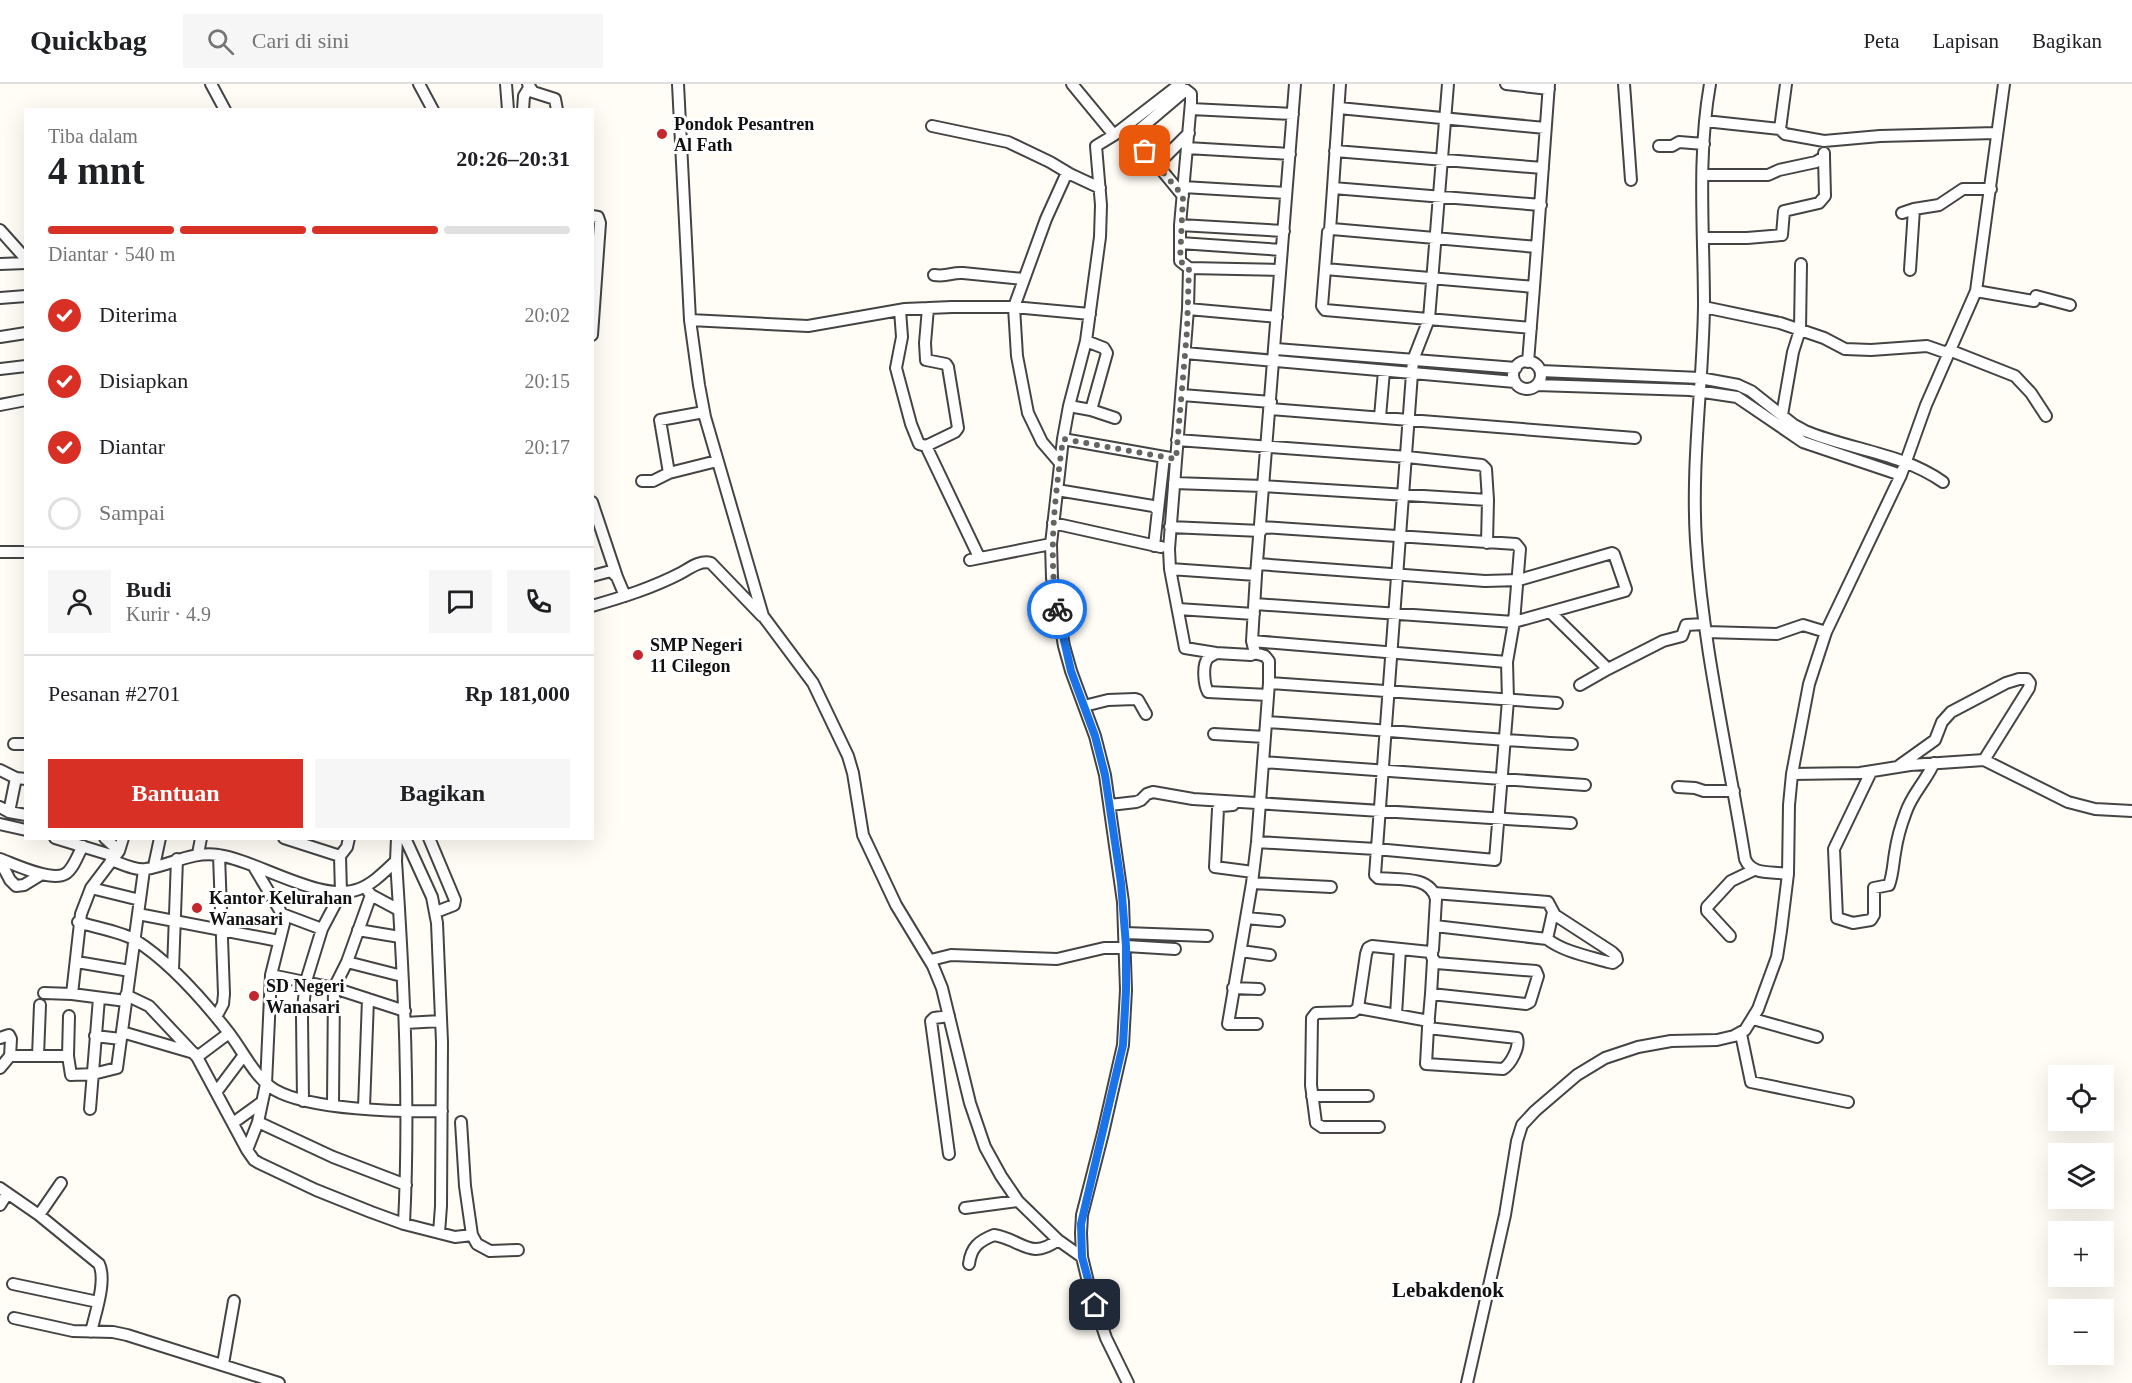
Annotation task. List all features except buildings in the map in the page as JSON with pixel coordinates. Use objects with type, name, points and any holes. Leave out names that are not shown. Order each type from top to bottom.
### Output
[{"type":"street","points":[[210,84],[224,108]]},
{"type":"street","points":[[419,84],[432,108]]},
{"type":"street","points":[[506,84],[508,108]]},
{"type":"street","points":[[678,84],[690,320],[704,412],[763,616]]},
{"type":"street","points":[[1072,84],[1114,135]]},
{"type":"street","points":[[1128,1383],[1106,1338],[1082,1257],[1082,1215],[1112,1099],[1123,1045],[1126,947],[1121,883],[1105,775],[1095,736],[1064,646],[1052,578],[1051,543],[1063,439],[1086,340],[1100,237],[1100,188],[1096,146],[1114,135],[1180,84]]},
{"type":"street","points":[[1255,653],[1252,641],[1257,569],[1295,84]]},
{"type":"street","points":[[1340,84],[1330,230],[1322,306],[1325,310],[1531,328]]},
{"type":"street","points":[[1358,1008],[1428,1024],[1517,1038],[1518,1045],[1507,1066],[1503,1069],[1426,1064],[1428,1024],[1431,994],[1436,899],[1434,893],[1422,882],[1378,878],[1375,875],[1413,360],[1429,319],[1448,84]]},
{"type":"street","points":[[1506,84],[1549,86],[1528,362]]},
{"type":"street","points":[[1624,84],[1631,180]]},
{"type":"street","points":[[1710,84],[1702,175],[1704,307],[1694,497],[1696,543],[1705,628],[1744,859],[1754,870]]},
{"type":"street","points":[[1780,129],[1786,84]]},
{"type":"street","points":[[1467,1383],[1505,1215],[1517,1141],[1522,1125],[1577,1075],[1592,1065],[1621,1052],[1671,1041],[1717,1040],[1741,1034],[1753,1019],[1777,957],[1788,874],[1792,774],[1805,700],[1826,632],[1901,475],[1948,351],[1976,291],[2004,84]]},
{"type":"street","points":[[523,108],[528,86],[533,92],[554,98],[557,108]]},
{"type":"street","points":[[1280,270],[1189,268],[1180,261],[1180,225],[1183,191],[1187,148],[1190,133],[1191,94],[1186,90],[1133,134],[1157,165],[1183,191],[1286,193]]},
{"type":"street","points":[[1339,108],[1545,128]]},
{"type":"street","points":[[1191,110],[1293,114]]},
{"type":"street","points":[[1705,122],[1780,129],[1785,134],[1824,141],[1880,136],[1996,133]]},
{"type":"street","points":[[932,126],[1008,142],[1100,188]]},
{"type":"street","points":[[1157,165],[1190,133]]},
{"type":"street","points":[[1703,238],[1782,235],[1784,212],[1819,203],[1825,196],[1824,141]]},
{"type":"street","points":[[1659,146],[1671,146],[1679,142],[1704,144]]},
{"type":"street","points":[[1187,148],[1290,154]]},
{"type":"street","points":[[1335,151],[1543,168]]},
{"type":"street","points":[[1702,175],[1768,175],[1779,170],[1816,162],[1824,157]]},
{"type":"street","points":[[1060,463],[1042,442],[1028,413],[1018,364],[1014,307],[1058,192],[1065,177],[1070,174]]},
{"type":"street","points":[[1333,188],[1541,205]]},
{"type":"street","points":[[1902,213],[1938,205],[1963,189],[1991,189]]},
{"type":"street","points":[[1911,270],[1914,209]]},
{"type":"street","points":[[594,216],[598,217],[600,223],[594,307]]},
{"type":"street","points":[[1180,225],[1284,231]]},
{"type":"street","points":[[0,230],[24,259]]},
{"type":"street","points":[[1330,230],[1537,247]]},
{"type":"street","points":[[1180,243],[1282,250]]},
{"type":"street","points":[[0,264],[24,261]]},
{"type":"street","points":[[1782,415],[1793,352],[1800,330],[1802,264]]},
{"type":"street","points":[[1189,268],[1182,395],[1170,527],[1170,569],[1185,648],[1216,653],[1244,655],[1255,653],[1265,656],[1269,661],[1253,878],[1228,1024],[1257,1024]]},
{"type":"street","points":[[1325,269],[1534,287]]},
{"type":"street","points":[[934,275],[947,277],[955,273],[963,273],[1023,279]]},
{"type":"street","points":[[1976,291],[2034,301],[2036,296],[2070,305]]},
{"type":"street","points":[[0,298],[24,296]]},
{"type":"street","points":[[690,320],[808,326],[900,310],[928,308],[1014,307],[1090,314]]},
{"type":"street","points":[[1704,307],[1800,330],[1829,340],[1845,349],[1871,350],[1927,346],[1948,351],[2015,376],[2031,393],[2046,416]]},
{"type":"street","points":[[900,310],[902,337],[896,360],[897,376],[918,442],[926,446],[955,432],[958,428],[948,367],[945,364],[928,362],[926,359],[928,308]]},
{"type":"street","points":[[1188,309],[1277,317]]},
{"type":"street","points":[[0,336],[24,333]]},
{"type":"street","points":[[1086,340],[1104,348],[1107,353],[1091,410]]},
{"type":"street","points":[[1276,349],[1516,368],[1528,362],[1536,364],[1540,371],[1541,376],[1537,385]]},
{"type":"street","points":[[1185,353],[1515,382]]},
{"type":"street","points":[[0,369],[24,366]]},
{"type":"street","points":[[1516,368],[1515,382],[1518,386],[1528,389],[1537,385],[1699,391],[1737,397],[1803,442],[1901,475]]},
{"type":"street","points":[[1380,417],[1384,371]]},
{"type":"street","points":[[1540,371],[1700,378],[1743,387],[1794,425],[1816,435],[1906,462],[1928,471],[1943,482]]},
{"type":"street","points":[[1182,395],[1380,417],[1635,438]]},
{"type":"street","points":[[0,405],[24,400]]},
{"type":"street","points":[[1069,406],[1115,418]]},
{"type":"street","points":[[669,473],[660,420],[704,412]]},
{"type":"street","points":[[1063,439],[1176,459]]},
{"type":"street","points":[[1177,440],[1407,457],[1482,465],[1486,469],[1488,500],[1487,543]]},
{"type":"street","points":[[926,446],[974,558],[1051,543]]},
{"type":"street","points":[[1154,546],[1164,457]]},
{"type":"street","points":[[642,481],[649,482],[669,473],[717,461]]},
{"type":"street","points":[[1174,483],[1263,486],[1488,500]]},
{"type":"street","points":[[1057,490],[1153,506],[1158,510]]},
{"type":"street","points":[[594,508],[625,596]]},
{"type":"street","points":[[1053,523],[1169,549]]},
{"type":"street","points":[[1170,527],[1401,535],[1519,546],[1519,580],[1507,662],[1508,700],[1496,858],[1493,860],[1376,849],[1257,842]]},
{"type":"street","points":[[0,552],[24,552]]},
{"type":"street","points":[[1170,569],[1257,569],[1398,574],[1485,581],[1519,580],[1614,554],[1626,585],[1625,591],[1514,622],[1395,612],[1178,609]]},
{"type":"street","points":[[594,605],[660,584],[696,565],[707,562],[711,563],[763,616],[813,683],[848,756],[853,773],[860,823],[870,851],[897,905],[931,960],[942,988],[965,1084],[985,1147],[1018,1201],[1058,1239],[1082,1257]]},
{"type":"street","points":[[594,575],[609,570],[617,577]]},
{"type":"street","points":[[1550,612],[1608,669]]},
{"type":"street","points":[[1580,685],[1663,641],[1682,636],[1686,625],[1777,634],[1803,625],[1826,632]]},
{"type":"street","points":[[1252,641],[1507,662]]},
{"type":"street","points":[[1216,653],[1207,659],[1205,664],[1205,686],[1208,692],[1268,695]]},
{"type":"street","points":[[1898,767],[1932,742],[1942,722],[1951,712],[2006,683],[2027,679],[2030,683],[2029,688],[1984,760]]},
{"type":"street","points":[[1269,683],[1557,703]]},
{"type":"street","points":[[1084,705],[1108,700],[1135,699],[1146,714]]},
{"type":"street","points":[[1266,722],[1385,729],[1505,741],[1572,744]]},
{"type":"street","points":[[1214,734],[1265,737]]},
{"type":"street","points":[[14,744],[24,744]]},
{"type":"street","points":[[1792,774],[1871,772],[1934,763],[1984,760],[2068,802],[2095,809],[2132,811]]},
{"type":"street","points":[[1263,762],[1585,785]]},
{"type":"street","points":[[1871,772],[1834,849],[1837,918],[1853,923],[1871,920],[1874,915],[1874,888],[1889,885],[1893,873],[1895,849],[1906,813],[1912,798],[1926,780],[1934,763]]},
{"type":"street","points":[[0,770],[21,779],[5,809],[24,814]]},
{"type":"street","points":[[1678,787],[1704,791],[1734,791]]},
{"type":"street","points":[[1110,805],[1136,802],[1153,792],[1186,798],[1260,805]]},
{"type":"street","points":[[1331,887],[1253,878],[1215,867],[1218,809],[1224,805],[1260,805],[1380,810],[1571,823]]},
{"type":"street","points":[[0,824],[24,830]]},
{"type":"street","points":[[62,840],[149,868],[198,854],[219,855],[301,884],[341,893],[368,891],[399,910]]},
{"type":"street","points":[[106,840],[115,856]]},
{"type":"street","points":[[72,994],[77,962],[78,922],[91,888],[115,856],[122,840]]},
{"type":"street","points":[[69,1016],[68,1056],[71,1075],[93,1074],[117,1068],[140,900],[159,840]]},
{"type":"street","points":[[198,854],[201,840]]},
{"type":"street","points":[[290,840],[340,856]]},
{"type":"street","points":[[303,1101],[302,1017],[306,981],[322,929],[341,893],[340,856],[347,847],[349,840]]},
{"type":"street","points":[[397,840],[408,1112],[404,1224]]},
{"type":"street","points":[[406,840],[432,897],[436,912],[442,1111],[439,1233]]},
{"type":"street","points":[[430,840],[455,900],[454,905],[436,912]]},
{"type":"street","points":[[0,860],[42,874],[59,876],[65,874],[83,846]]},
{"type":"street","points":[[216,1017],[223,1004],[224,994],[219,855]]},
{"type":"street","points":[[173,970],[177,859]]},
{"type":"street","points":[[0,860],[12,883],[16,886],[24,885],[42,874]]},
{"type":"street","points":[[333,1105],[334,988],[347,962],[368,891],[396,861]]},
{"type":"street","points":[[247,1150],[258,1122],[266,1084],[271,975],[284,923],[282,914],[255,867]]},
{"type":"street","points":[[1730,936],[1706,909],[1731,881],[1754,870],[1788,874]]},
{"type":"street","points":[[91,888],[140,900]]},
{"type":"street","points":[[1434,893],[1548,902],[1552,912],[1547,939]]},
{"type":"street","points":[[1435,926],[1547,939],[1553,944],[1608,962],[1613,963],[1617,960],[1612,952],[1552,912]]},
{"type":"street","points":[[138,914],[279,941]]},
{"type":"street","points":[[282,914],[322,929]]},
{"type":"street","points":[[1246,918],[1279,921]]},
{"type":"street","points":[[78,922],[134,938],[173,970],[216,1017],[266,1084],[278,1092],[303,1101],[333,1105],[408,1112],[442,1111]]},
{"type":"street","points":[[358,930],[400,938]]},
{"type":"street","points":[[1125,933],[1207,936]]},
{"type":"street","points":[[1379,1127],[1319,1127],[1316,1123],[1312,1096],[1313,1015],[1353,1012],[1358,1008],[1366,950],[1372,946],[1433,956]]},
{"type":"street","points":[[931,960],[961,954],[1057,958],[1104,948],[1175,949]]},
{"type":"street","points":[[1396,1015],[1400,949]]},
{"type":"street","points":[[1241,951],[1270,955]]},
{"type":"street","points":[[1431,994],[1526,1004],[1530,1002],[1538,976],[1536,971],[1436,963],[1433,956]]},
{"type":"street","points":[[77,962],[130,971]]},
{"type":"street","points":[[347,962],[402,976]]},
{"type":"street","points":[[271,975],[334,988],[405,1011]]},
{"type":"street","points":[[1233,987],[1259,989]]},
{"type":"street","points":[[44,993],[126,998],[149,1006],[196,1055],[247,1150],[259,1163],[316,1190],[404,1224],[455,1237],[472,1235]]},
{"type":"street","points":[[90,1109],[99,998]]},
{"type":"street","points":[[364,1108],[368,999]]},
{"type":"street","points":[[38,1056],[40,1005]]},
{"type":"street","points":[[949,1016],[934,1018],[931,1021],[949,1154]]},
{"type":"street","points":[[1753,1019],[1818,1037]]},
{"type":"street","points":[[405,1023],[441,1021]]},
{"type":"street","points":[[95,1036],[121,1036],[196,1055],[229,1033]]},
{"type":"street","points":[[1741,1034],[1751,1082],[1848,1102]]},
{"type":"street","points":[[0,1038],[8,1035],[11,1037],[10,1056],[0,1068]]},
{"type":"street","points":[[217,1091],[244,1055]]},
{"type":"street","points":[[10,1056],[68,1056]]},
{"type":"street","points":[[1312,1096],[1368,1096]]},
{"type":"street","points":[[233,1123],[262,1102]]},
{"type":"street","points":[[258,1122],[333,1157],[406,1185]]},
{"type":"street","points":[[461,1122],[465,1186],[472,1235],[477,1244],[490,1251],[518,1250]]},
{"type":"street","points":[[39,1215],[61,1183]]},
{"type":"street","points":[[0,1205],[4,1191],[39,1215],[99,1264],[101,1273],[98,1302],[91,1332]]},
{"type":"street","points":[[964,1208],[1018,1201]]},
{"type":"street","points":[[969,1264],[972,1249],[978,1243],[994,1235],[1037,1250],[1046,1248],[1058,1239]]},
{"type":"street","points":[[13,1284],[98,1302]]},
{"type":"street","points":[[223,1364],[234,1300]]},
{"type":"street","points":[[14,1318],[66,1330],[113,1332],[127,1335],[279,1383]]},
{"type":"way so far","points":[[1057,609],[1052,578],[1051,543],[1063,439],[1176,459],[1188,309],[1189,268],[1180,261],[1183,196],[1145,151]]},
{"type":"place","name":"Pondok Pesantren Al Fath","points":[[662,134]]},
{"type":"place","name":"SMP Negeri 11 Cilegon","points":[[638,655]]},
{"type":"place","name":"Kantor Kelurahan Wanasari","points":[[197,908]]},
{"type":"place","name":"SD Negeri Wanasari","points":[[254,996]]},
{"type":"district","name":"Lebakdenok","points":[[1448,1290]]},
{"type":"route","points":[[1057,609],[1071,671],[1095,736],[1105,775],[1121,883],[1126,946],[1123,1045],[1081,1224],[1082,1257],[1095,1305]]}]
